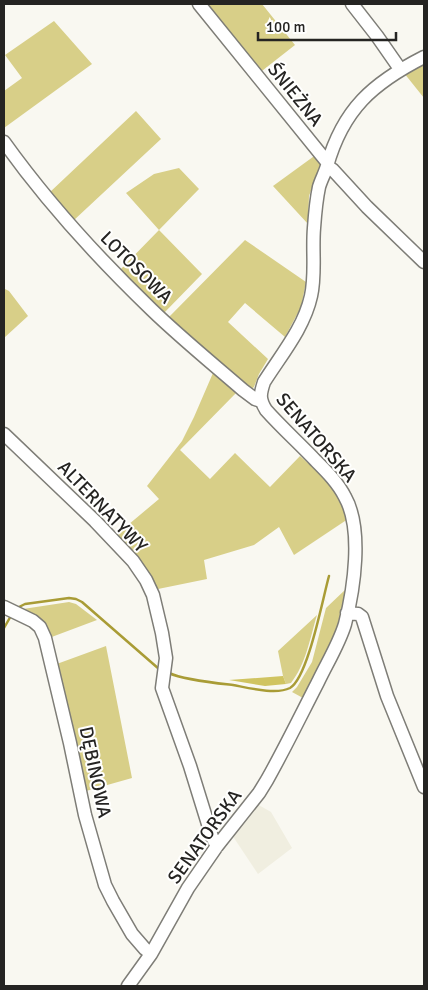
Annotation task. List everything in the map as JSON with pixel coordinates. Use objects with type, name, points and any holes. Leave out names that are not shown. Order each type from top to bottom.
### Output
[{"type":"street","name":"ŚNIEŻNA","points":[[199,4],[327,164],[424,262]]},
{"type":"street","points":[[352,4],[378,36],[400,69]]},
{"type":"street","name":"SENATORSKA","points":[[128,986],[151,954],[188,888],[267,780],[333,652],[345,624],[355,559],[353,518],[350,506],[328,473],[266,410],[261,402],[261,391],[264,382],[301,323],[311,297],[314,283],[313,232],[315,209],[319,186],[337,138],[347,118],[370,92],[400,69],[424,57]]},
{"type":"street","name":"LOTOSOWA","points":[[4,142],[20,165],[86,242],[152,310],[244,390],[261,402]]},
{"type":"street","name":"ALTERNATYWY","points":[[4,434],[95,521],[133,561],[146,580],[153,595],[166,658],[162,688],[212,837],[217,846]]},
{"type":"street","name":"DĘBINOWA","points":[[10,611],[33,621],[40,627],[45,638],[87,822],[105,885],[123,921],[132,934],[151,954]]},
{"type":"street","points":[[347,613],[358,614],[362,617],[387,696],[424,787]]},
{"type":"shaded area","points":[[203,4],[262,4],[295,45],[258,74]]},
{"type":"shaded area","points":[[54,21],[92,64],[4,128],[4,91],[22,78],[5,55]]},
{"type":"shaded area","points":[[424,63],[424,98],[404,73]]},
{"type":"shaded area","points":[[136,111],[161,139],[73,221],[49,193]]},
{"type":"shaded area","points":[[317,154],[322,160],[309,196],[308,224],[273,186]]},
{"type":"shaded area","points":[[179,168],[199,189],[159,230],[126,193],[154,174]]},
{"type":"shaded area","points":[[159,230],[202,274],[164,313],[119,271]]},
{"type":"shaded area","points":[[245,240],[306,282],[301,307],[285,337],[245,303],[228,322],[268,359],[254,387],[250,390],[169,317]]},
{"type":"shaded area","points":[[4,289],[9,291],[28,316],[4,338]]},
{"type":"shaded area","points":[[213,373],[236,393],[180,450],[210,479],[235,453],[270,487],[300,456],[326,479],[339,498],[348,519],[294,555],[279,527],[254,545],[204,560],[207,579],[158,589],[116,535],[159,499],[147,486],[182,441]]},
{"type":"shaded area","points":[[346,589],[339,624],[303,698],[292,692],[312,662],[326,608]]},
{"type":"shaded area","points":[[69,602],[76,604],[97,620],[49,638],[19,612],[23,609]]},
{"type":"shaded area","points":[[317,615],[300,668],[291,683],[286,684],[278,651]]},
{"type":"shaded area","points":[[106,646],[132,778],[86,791],[54,665]]},
{"type":"shaded area","points":[[283,676],[286,684],[265,686],[229,680]]},
{"type":"shaded area","points":[[257,804],[271,812],[292,848],[258,874],[232,835]]},
{"type":"waterway","points":[[169,673],[191,679],[262,690],[277,691],[290,688],[297,681],[309,654],[329,576]]},
{"type":"waterway","points":[[17,608],[25,604],[69,598],[76,599],[82,602],[159,669]]},
{"type":"waterway","points":[[4,628],[12,614]]}]
